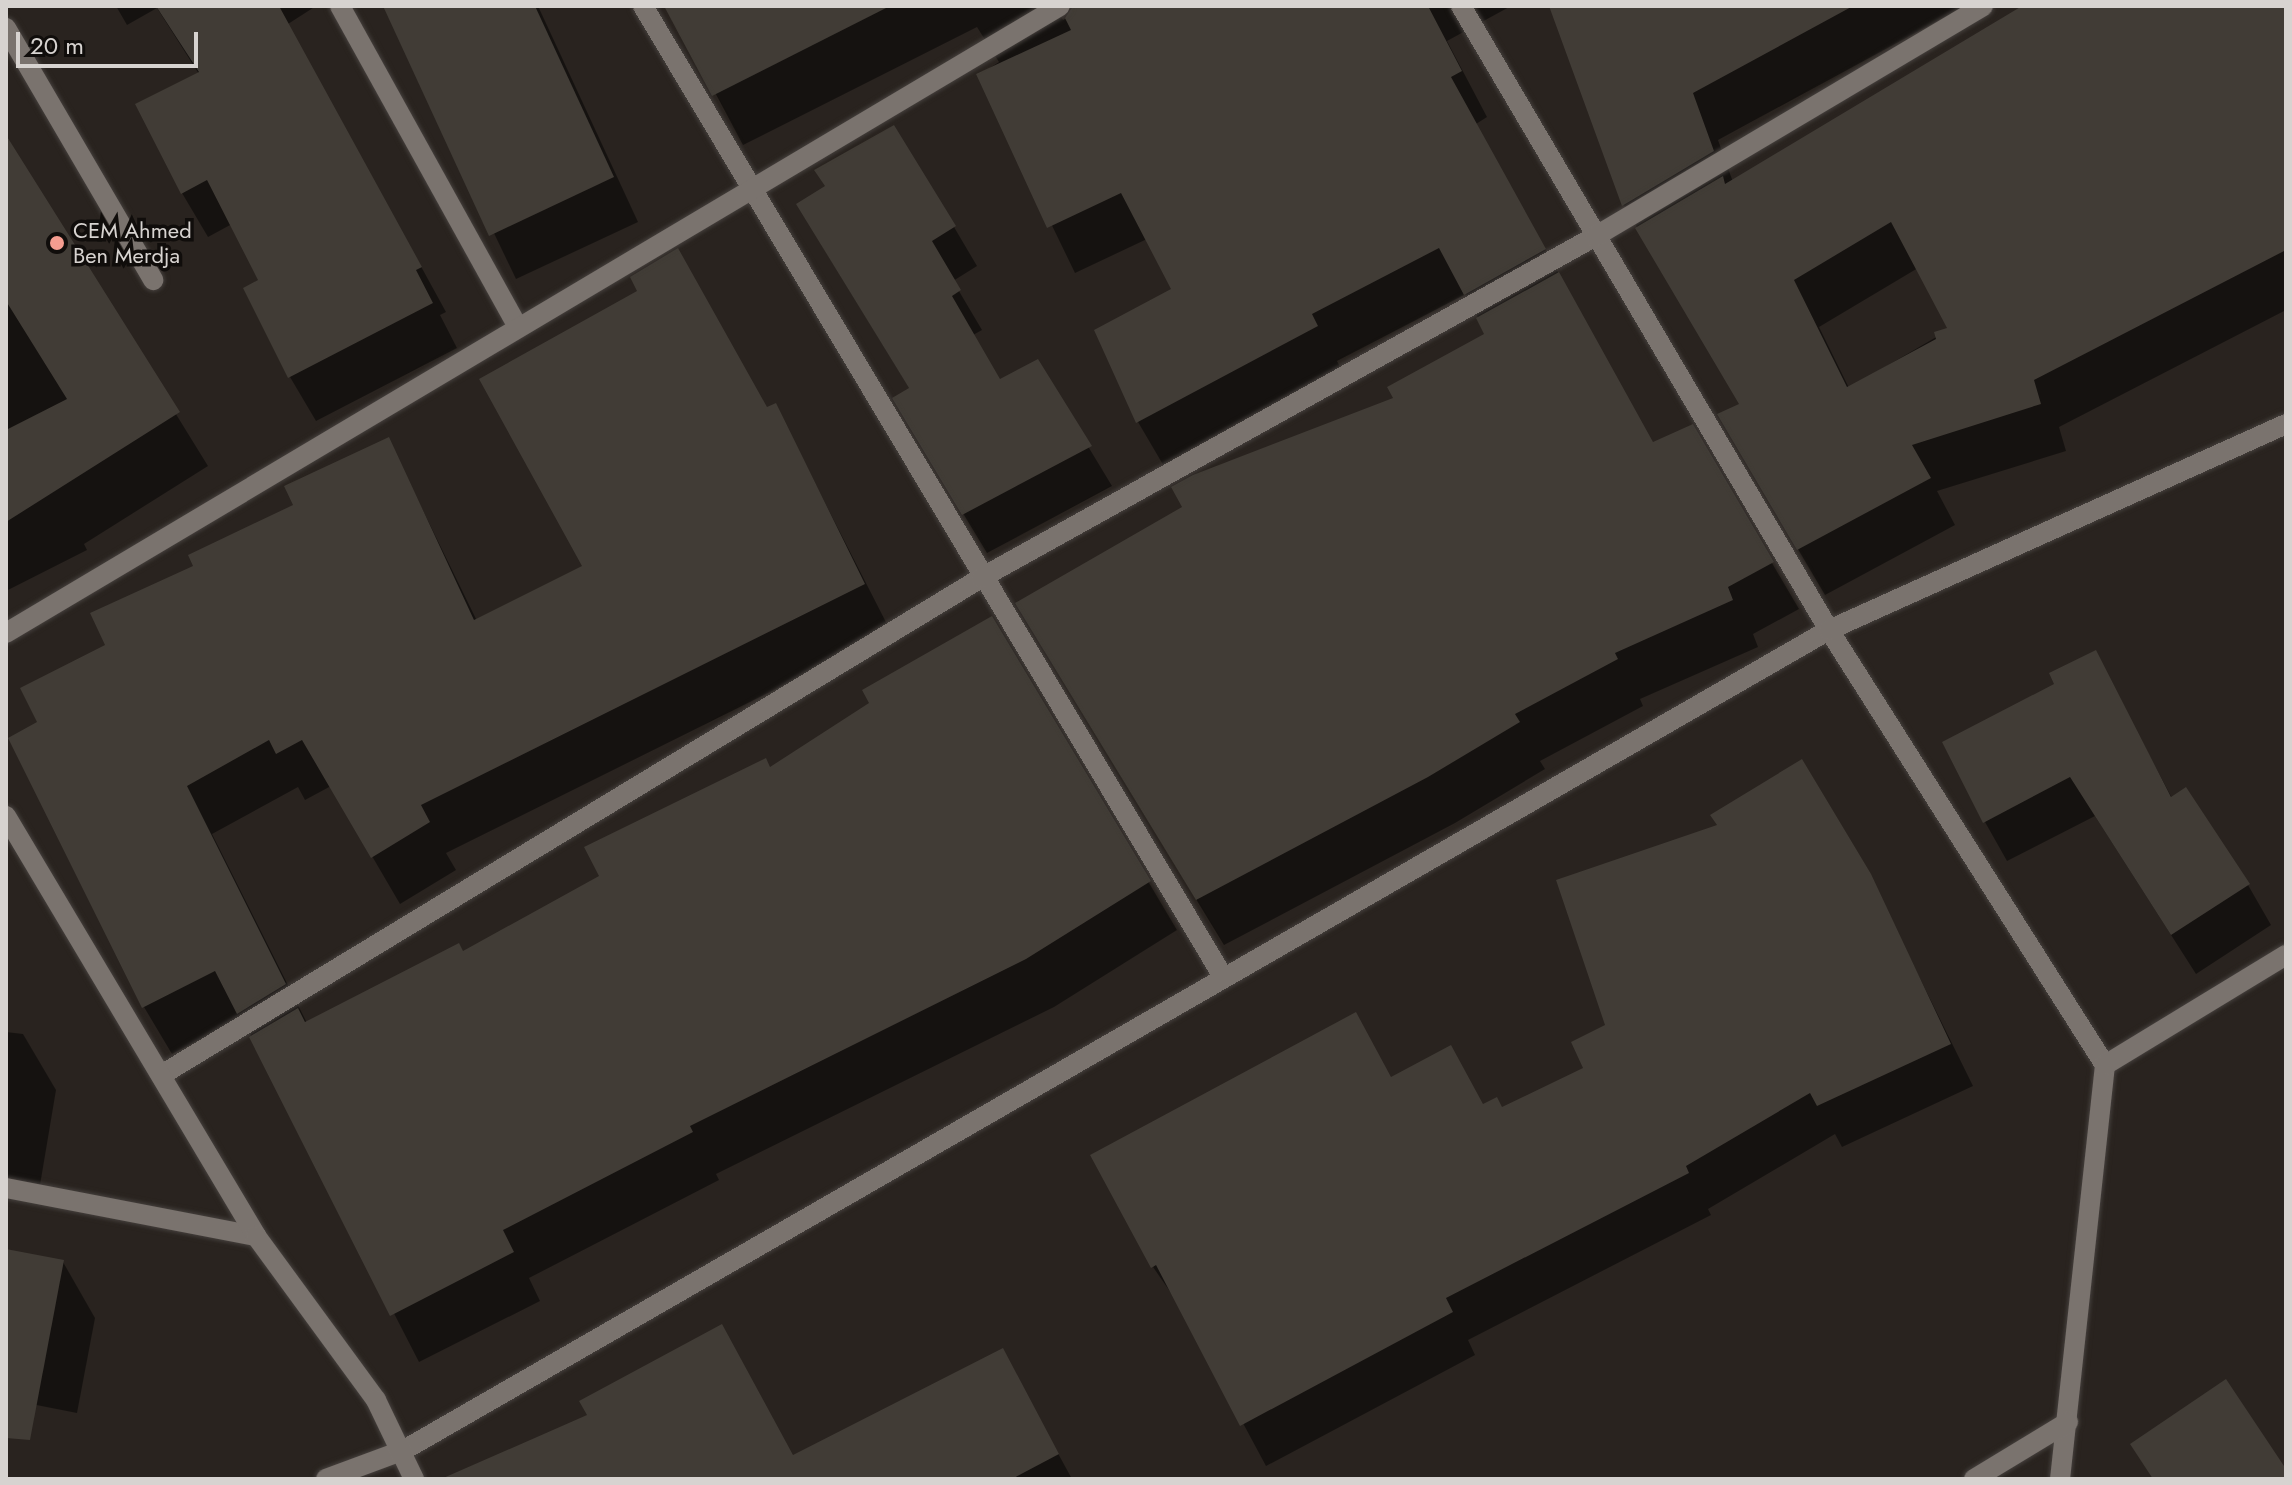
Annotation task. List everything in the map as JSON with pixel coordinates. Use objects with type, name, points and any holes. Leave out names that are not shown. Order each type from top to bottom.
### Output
[{"type":"street","points":[[340,6],[517,325]]},
{"type":"street","points":[[643,6],[981,578],[1222,975]]},
{"type":"street","points":[[6,633],[517,325],[1060,6]]},
{"type":"street","points":[[1461,6],[1829,630],[2105,1065],[2060,1479]]},
{"type":"street","points":[[163,1074],[981,578],[1596,236],[1983,6]]},
{"type":"street","points":[[6,28],[153,280]]},
{"type":"street","points":[[326,1479],[404,1450],[1222,975],[1829,630],[2286,424]]},
{"type":"street","points":[[6,816],[163,1074],[256,1236],[376,1400],[404,1450],[414,1479]]},
{"type":"street","points":[[2105,1065],[2286,955]]},
{"type":"street","points":[[6,1188],[256,1236]]},
{"type":"street","points":[[1974,1479],[2068,1422]]},
{"type":"building","points":[[156,6],[279,6],[422,267],[416,270],[433,303],[288,378],[243,288],[258,280],[207,180],[181,194],[135,104],[199,72]]},
{"type":"building","points":[[383,6],[535,6],[614,177],[489,236]]},
{"type":"building","points":[[664,6],[890,6],[712,96]]},
{"type":"building","points":[[1073,6],[1428,6],[1462,71],[1451,77],[1546,249],[1464,295],[1439,248],[1312,314],[1318,326],[1136,423],[1094,330],[1171,289],[1121,193],[1047,228],[976,74],[1071,30],[1065,18]]},
{"type":"building","points":[[1549,6],[1853,6],[1693,93],[1714,151],[1622,206]]},
{"type":"building","points":[[2022,6],[2286,6],[2286,250],[2034,380],[2041,404],[1912,445],[1931,478],[1797,550],[1717,414],[1739,404],[1635,228],[1723,176],[1725,184]],"holes":[[[1891,222],[1947,328],[1934,332],[1936,339],[1847,387],[1794,280]]]},
{"type":"building","points":[[894,125],[956,226],[932,241],[961,290],[952,296],[1000,379],[1038,359],[1092,446],[962,515],[892,398],[909,388],[796,204],[825,186],[814,170]]},
{"type":"building","name":"CEM Ahmed Ben Merdja","points":[[6,135],[180,412],[6,522],[6,430],[67,399],[6,301]]},
{"type":"building","points":[[678,248],[767,407],[776,403],[865,584],[421,805],[430,822],[371,858],[302,740],[276,754],[269,740],[187,786],[286,984],[237,1014],[215,971],[142,1008],[8,738],[37,722],[20,688],[105,645],[90,613],[193,566],[188,555],[293,505],[284,486],[389,437],[474,620],[582,566],[479,379],[637,291],[630,277]]},
{"type":"building","points":[[1559,272],[1653,442],[1693,424],[1774,562],[1728,587],[1733,600],[1615,653],[1618,659],[1515,714],[1520,722],[1428,777],[1196,900],[1015,603],[1182,507],[1171,487],[1193,475],[1393,398],[1387,387],[1484,334],[1476,318]]},
{"type":"building","points":[[992,616],[1151,881],[1026,959],[690,1126],[693,1132],[503,1230],[514,1252],[390,1316],[249,1037],[298,1008],[305,1022],[459,943],[463,951],[599,876],[584,847],[766,758],[770,767],[869,703],[862,690]]},
{"type":"building","points":[[2096,650],[2171,797],[2186,787],[2250,884],[2171,935],[2070,777],[1983,823],[1942,742],[2054,684],[2049,673]]},
{"type":"building","points":[[1802,759],[1871,874],[1951,1044],[1817,1106],[1810,1093],[1686,1166],[1689,1173],[1446,1298],[1453,1312],[1240,1426],[1156,1265],[1151,1268],[1090,1155],[1356,1012],[1391,1077],[1451,1045],[1483,1104],[1497,1097],[1502,1107],[1583,1068],[1571,1042],[1605,1025],[1556,880],[1717,825],[1710,815]]},
{"type":"building","points":[[6,1249],[64,1260],[30,1440],[6,1438]]},
{"type":"building","points":[[722,1324],[793,1455],[1003,1348],[1059,1454],[1012,1479],[441,1479],[587,1415],[579,1401]]},
{"type":"building","points":[[2226,1379],[2286,1469],[2286,1479],[2153,1479],[2130,1444]]},
{"type":"place","name":"CEM Ahmed Ben Merdja","points":[[57,243]]}]
